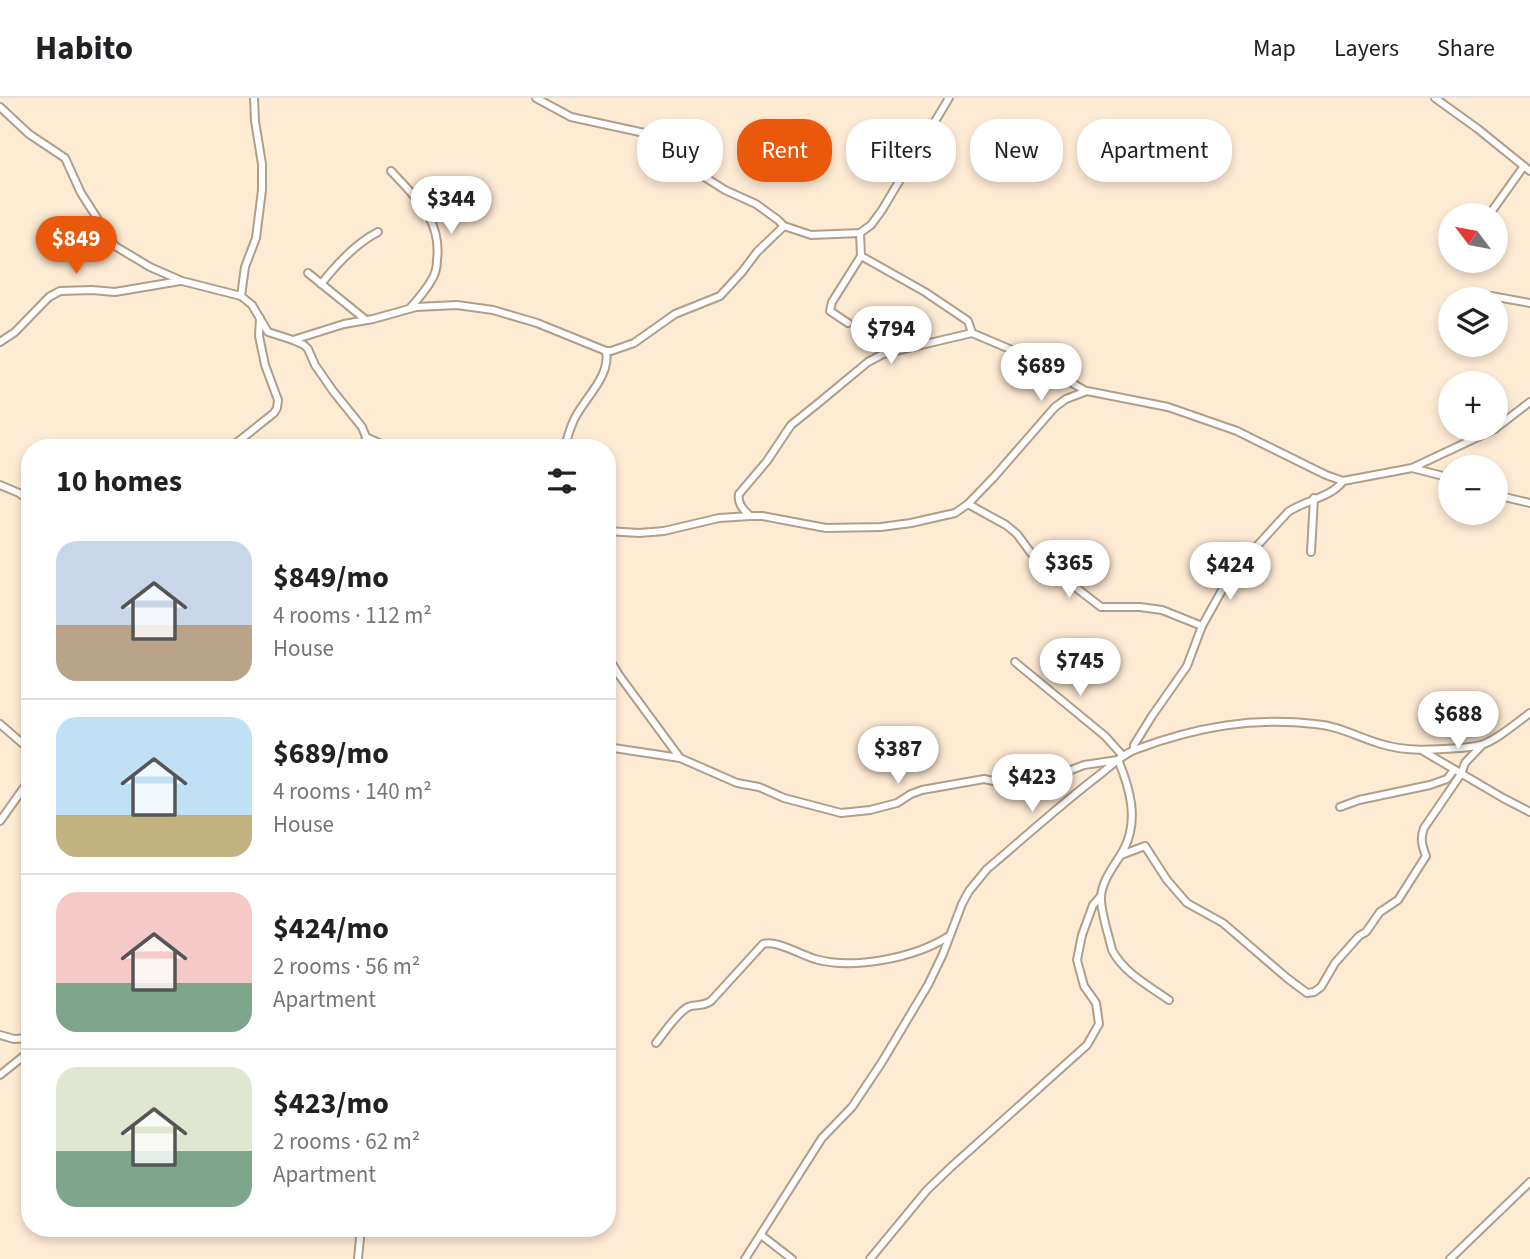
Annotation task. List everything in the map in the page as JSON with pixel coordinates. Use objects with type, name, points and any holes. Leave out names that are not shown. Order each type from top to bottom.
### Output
[{"type":"street","points":[[241,296],[245,267],[256,238],[262,190],[262,164],[254,98]]},
{"type":"street","points":[[536,98],[571,117],[634,129],[657,138],[684,164],[725,190],[756,204],[784,226],[811,235],[860,233],[871,225],[949,98]]},
{"type":"street","points":[[1435,98],[1527,168],[1499,203]]},
{"type":"street","points":[[0,107],[29,134],[65,158],[87,203],[115,246],[150,267],[182,281],[241,296],[252,304],[268,332],[293,340],[308,349],[333,391],[362,427],[366,437],[370,439]]},
{"type":"street","points":[[391,171],[430,216],[437,233],[439,250],[433,279],[410,309]]},
{"type":"street","points":[[293,340],[344,324],[410,309],[457,305],[493,310],[537,323],[611,351],[634,343],[675,314],[720,296],[757,252],[784,226]]},
{"type":"street","points":[[321,284],[333,268],[369,236],[378,232]]},
{"type":"street","points":[[848,323],[830,311],[832,302],[861,256],[860,233]]},
{"type":"street","points":[[861,256],[925,292],[968,321],[972,333]]},
{"type":"street","points":[[308,273],[366,320]]},
{"type":"street","points":[[0,342],[15,332],[49,297],[60,291],[115,292],[182,281]]},
{"type":"street","points":[[1508,299],[1530,303]]},
{"type":"street","points":[[241,439],[277,408],[278,400],[265,365],[259,336],[260,318]]},
{"type":"street","points":[[750,516],[740,504],[739,494],[767,461],[791,425],[875,357],[972,333],[1019,353],[1087,391],[1178,410],[1257,440],[1343,481],[1412,468],[1468,441]]},
{"type":"street","points":[[567,439],[576,415],[600,381],[607,357],[606,351]]},
{"type":"street","points":[[616,532],[664,531],[719,518],[750,516],[826,528],[881,527],[955,513],[968,504],[994,477],[1055,407],[1066,399],[1087,391]]},
{"type":"street","points":[[1508,418],[1530,402]]},
{"type":"street","points":[[1412,468],[1438,475]]},
{"type":"street","points":[[1134,750],[1134,745],[1152,716],[1187,666],[1211,608],[1235,570],[1288,512],[1296,506],[1334,491],[1343,481]]},
{"type":"street","points":[[0,485],[21,494]]},
{"type":"street","points":[[1311,552],[1314,498]]},
{"type":"street","points":[[1508,498],[1530,503]]},
{"type":"street","points":[[968,504],[1006,525],[1017,534],[1031,553],[1101,607],[1161,610],[1202,626]]},
{"type":"street","points":[[1015,662],[1105,736],[1120,758],[1130,794],[1130,831],[1125,847],[1105,881],[1101,896],[1102,908],[1115,956],[1133,975],[1169,1000]]},
{"type":"street","points":[[616,670],[680,758]]},
{"type":"street","points":[[1120,855],[1145,846],[1167,880],[1187,903],[1223,923],[1307,993],[1314,992],[1321,987],[1335,963],[1359,936],[1366,932],[1380,912],[1398,900],[1426,856],[1421,834],[1458,772],[1482,744],[1530,713]]},
{"type":"street","points":[[745,1259],[822,1138],[852,1107],[882,1062],[928,985],[969,891],[988,869],[1120,758],[1134,750],[1212,727],[1254,721],[1283,721],[1331,727],[1380,744],[1405,749],[1482,744]]},
{"type":"street","points":[[0,724],[21,742]]},
{"type":"street","points":[[616,748],[680,758],[737,783],[841,813],[870,810],[897,803],[922,790],[984,779],[1021,785],[1084,765],[1120,758]]},
{"type":"street","points":[[1422,750],[1530,812]]},
{"type":"street","points":[[1340,807],[1359,800],[1430,785],[1458,772]]},
{"type":"street","points":[[0,821],[21,792]]},
{"type":"street","points":[[870,1259],[935,1182],[1087,1045],[1099,1024],[1096,1003],[1084,986],[1077,960],[1082,935],[1093,905],[1101,896]]},
{"type":"street","points":[[656,1043],[686,1008],[710,1002],[763,944],[774,943],[800,954],[834,963],[867,962],[914,953],[948,936]]},
{"type":"street","points":[[0,1035],[21,1039]]},
{"type":"street","points":[[0,1075],[21,1058]]},
{"type":"street","points":[[1450,1259],[1530,1182]]},
{"type":"street","points":[[761,1235],[792,1259]]},
{"type":"street","points":[[358,1259],[360,1237]]}]
